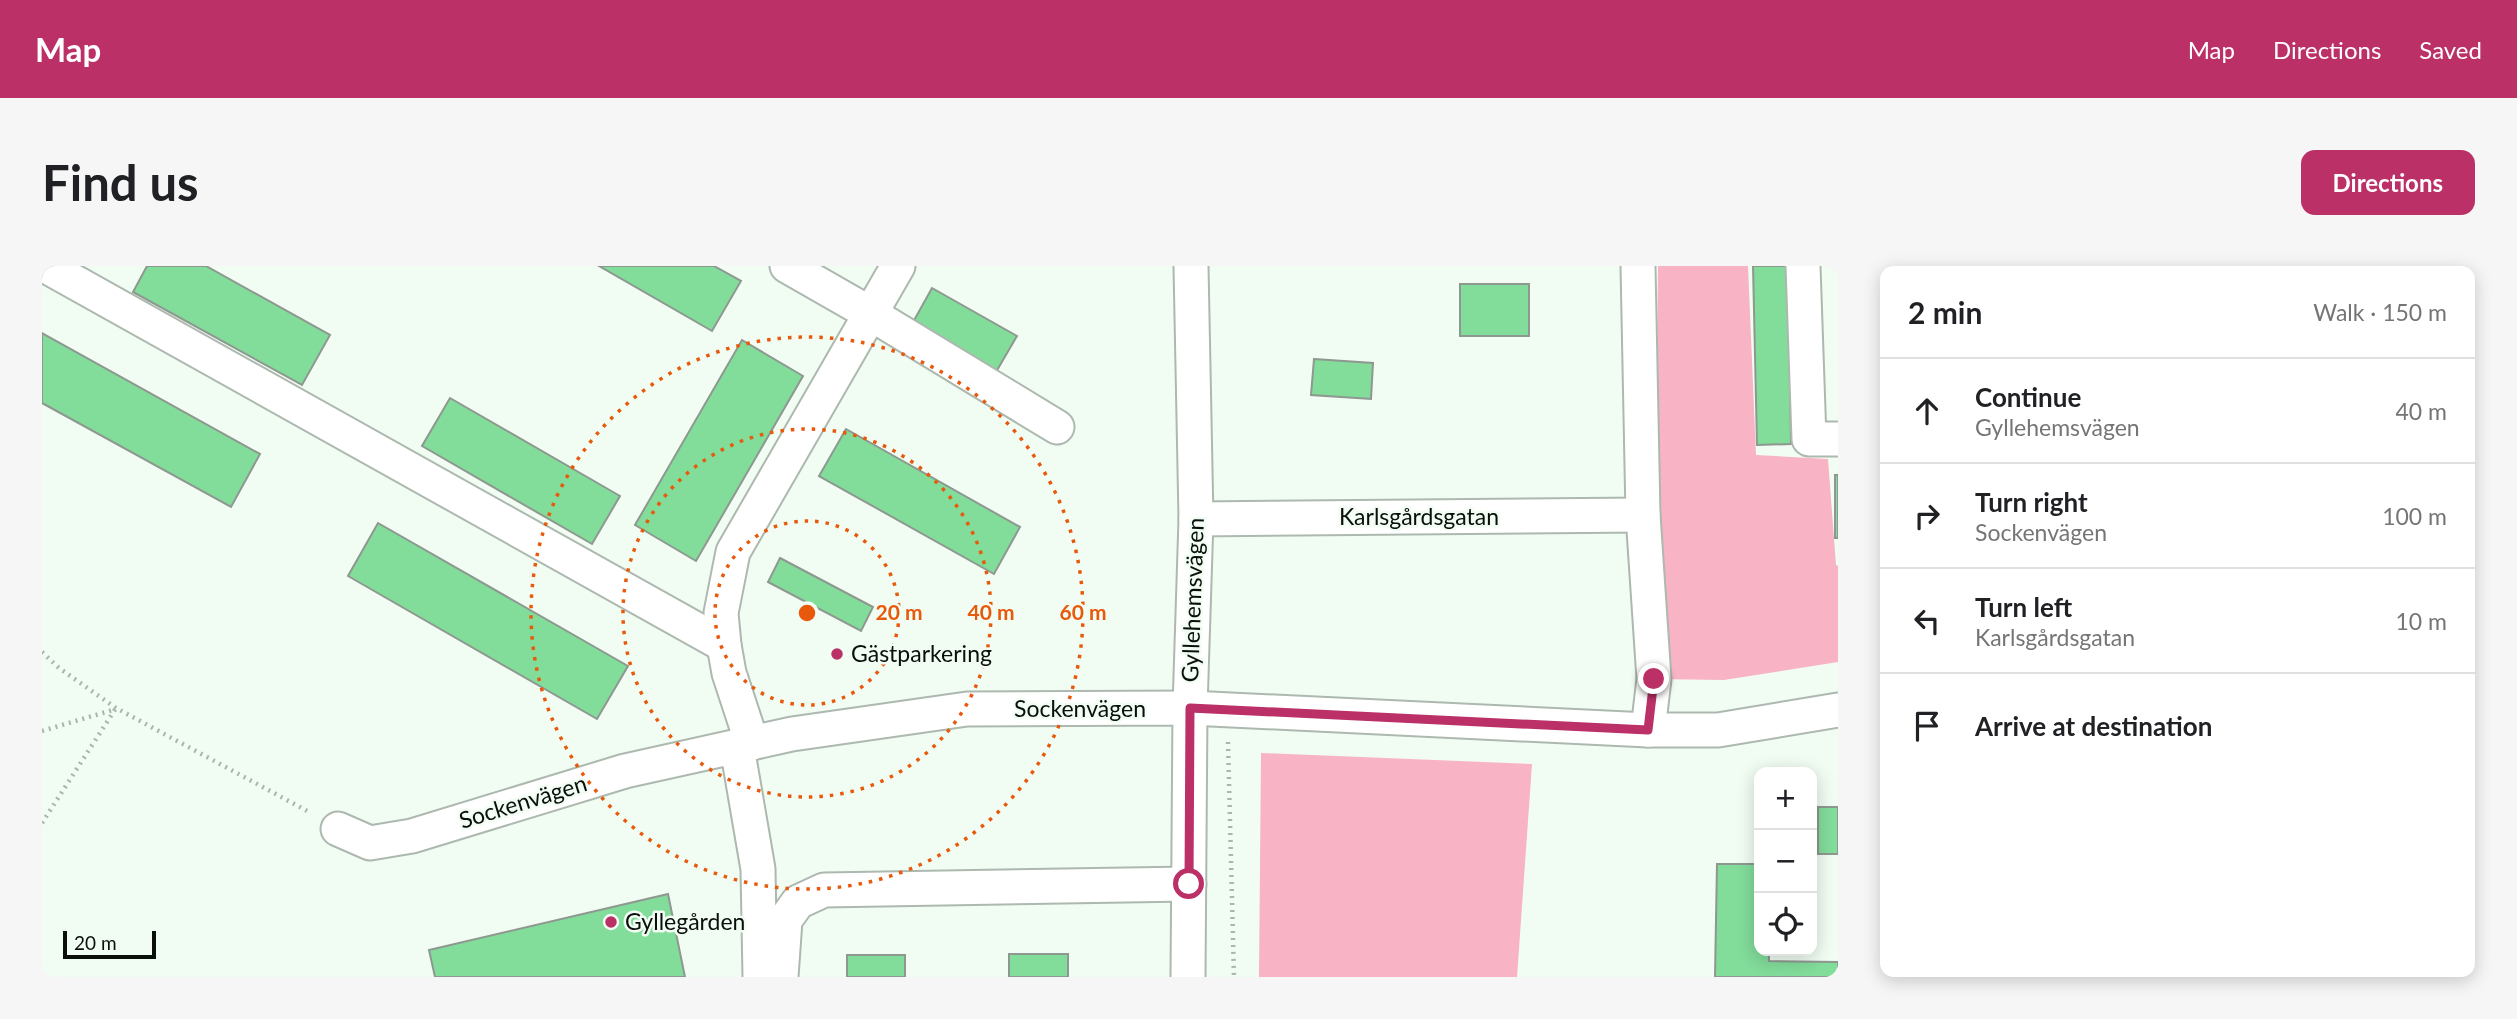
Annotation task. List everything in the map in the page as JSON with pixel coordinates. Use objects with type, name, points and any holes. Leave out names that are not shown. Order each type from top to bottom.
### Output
[{"type":"street","points":[[46,266],[724,645]]},
{"type":"street","points":[[787,266],[1057,427]]},
{"type":"street","points":[[760,977],[758,869],[745,745],[729,673],[721,613],[733,552],[898,266]]},
{"type":"street","name":"Gyllehemsvägen","points":[[1188,977],[1190,708],[1196,519],[1191,266]]},
{"type":"street","points":[[1638,266],[1643,515],[1654,679],[1648,730]]},
{"type":"street","points":[[1803,266],[1809,439],[1838,439]]},
{"type":"street","name":"Karlsgårdsgatan","points":[[1196,519],[1643,515]]},
{"type":"street","name":"Sockenvägen","points":[[338,829],[370,843],[412,836],[625,771],[792,734],[967,709],[1190,708],[1648,730],[1718,730],[1838,710]]},
{"type":"street","points":[[781,977],[785,920],[798,902],[824,890],[1189,884]]},
{"type":"path","points":[[42,652],[59,668],[116,708],[338,829]]},
{"type":"path","points":[[42,731],[116,708]]},
{"type":"path","points":[[42,823],[116,708]]},
{"type":"path","points":[[1227,710],[1234,977]]},
{"type":"shaded area","points":[[1658,266],[1748,266],[1756,455],[1828,459],[1838,566],[1838,662],[1724,680],[1654,679]]},
{"type":"shaded area","points":[[1261,753],[1532,764],[1517,977],[1259,977]]},
{"type":"building","points":[[147,266],[206,266],[330,335],[302,385],[133,292]]},
{"type":"building","points":[[599,266],[714,266],[741,281],[712,331]]},
{"type":"building","points":[[1753,266],[1788,266],[1791,444],[1757,445]]},
{"type":"building","points":[[1460,284],[1529,284],[1529,336],[1460,336]]},
{"type":"building","points":[[932,288],[1017,336],[992,379],[908,331]]},
{"type":"building","points":[[42,333],[260,454],[231,507],[42,403]]},
{"type":"building","points":[[742,340],[803,376],[696,561],[635,525]]},
{"type":"building","points":[[1314,359],[1373,363],[1371,399],[1311,395]]},
{"type":"building","points":[[450,398],[620,496],[592,544],[422,446]]},
{"type":"building","points":[[846,429],[1020,527],[994,574],[819,476]]},
{"type":"building","points":[[1835,475],[1838,475],[1838,538],[1835,538]]},
{"type":"building","points":[[378,523],[628,666],[597,719],[348,576]]},
{"type":"building","points":[[780,558],[873,607],[861,631],[768,582]]},
{"type":"building","points":[[1818,807],[1838,807],[1838,854],[1818,854]]},
{"type":"building","points":[[1717,864],[1754,864],[1754,956],[1769,956],[1769,961],[1838,962],[1838,977],[1715,977]]},
{"type":"building","name":"Gyllegården","points":[[668,894],[685,977],[435,977],[429,950]]},
{"type":"building","points":[[1009,954],[1068,954],[1068,977],[1009,977]]},
{"type":"building","points":[[847,955],[905,955],[905,977],[847,977]]},
{"type":"place","name":"Gästparkering","points":[[837,654]]},
{"type":"place","name":"Gyllegården","points":[[611,922]]},
{"type":"route","points":[[1189,884],[1190,708],[1648,730],[1654,679]]}]
